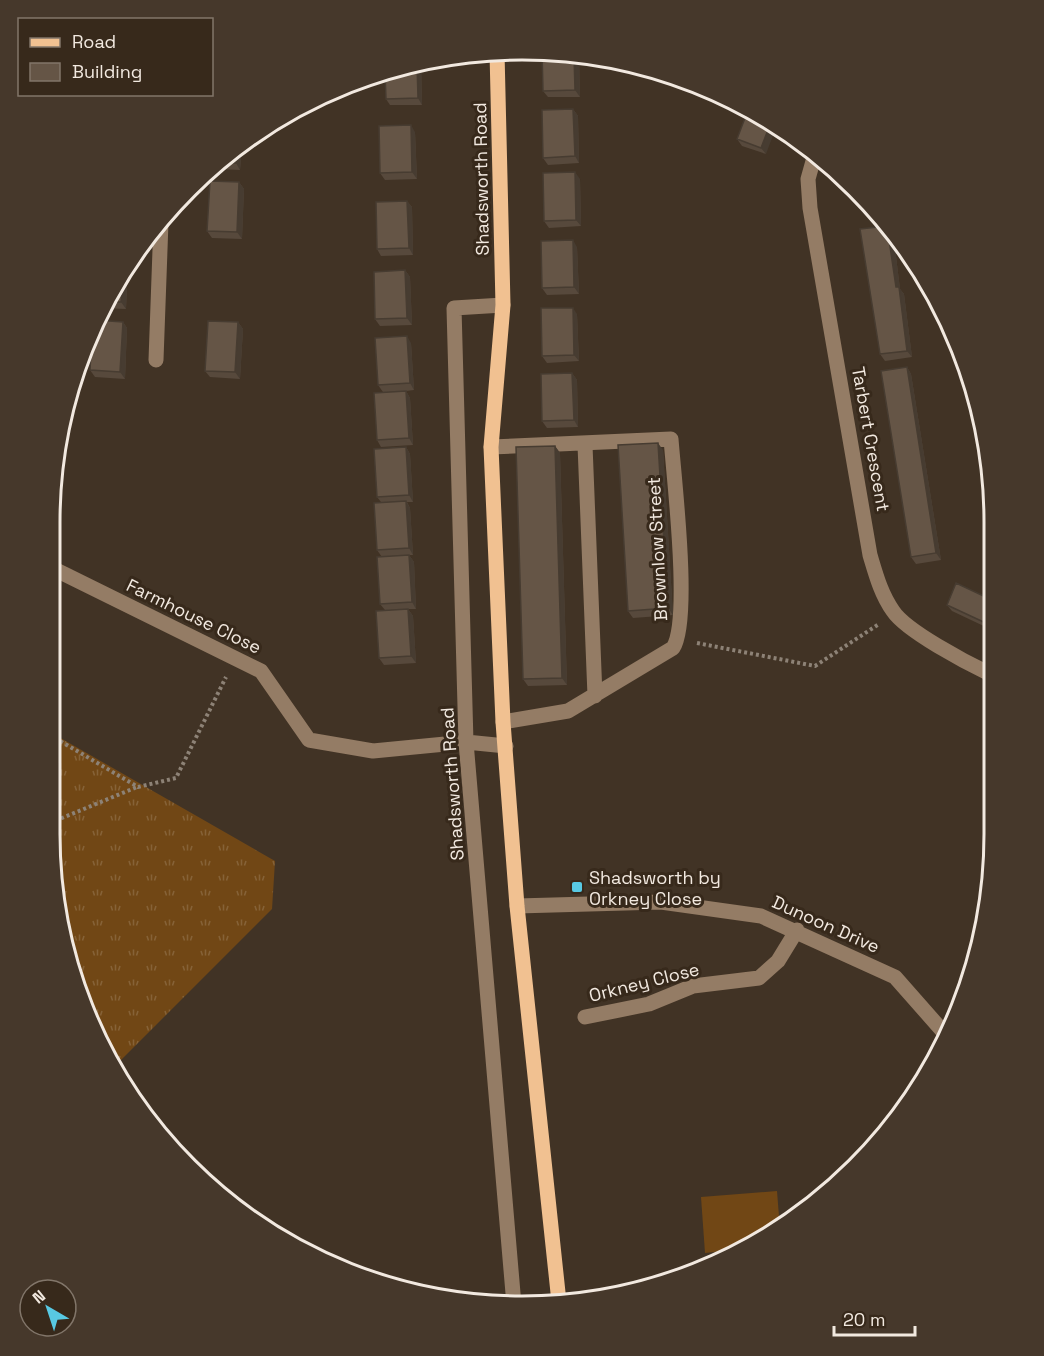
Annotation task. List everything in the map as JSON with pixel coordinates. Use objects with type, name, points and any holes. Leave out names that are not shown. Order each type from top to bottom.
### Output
[{"type":"main road","name":"Shadsworth Road","points":[[497,61],[503,305],[491,447],[503,722],[517,906],[558,1294]]},
{"type":"street","name":"Tarbert Crescent","points":[[813,163],[808,179],[810,208],[870,555],[883,595],[894,614],[952,655],[984,671]]},
{"type":"street","points":[[156,360],[161,234]]},
{"type":"street","name":"Shadsworth Road","points":[[503,305],[454,308],[466,742],[513,1296]]},
{"type":"street","name":"Brownlow Street","points":[[503,722],[568,711],[674,648],[679,639],[681,593],[671,439],[585,445]]},
{"type":"street","points":[[491,447],[585,445],[595,696]]},
{"type":"street","name":"Farmhouse Close","points":[[60,572],[261,671],[309,740],[373,751],[466,742],[506,746]]},
{"type":"street","name":"Dunoon Drive","points":[[517,906],[661,902],[761,916],[797,930],[895,977],[941,1029]]},
{"type":"street","name":"Orkney Close","points":[[585,1017],[649,1004],[693,986],[759,978],[778,961],[797,930]]},
{"type":"path","points":[[679,639],[814,666],[894,614]]},
{"type":"path","points":[[60,819],[138,787],[176,778],[235,658]]},
{"type":"path","points":[[60,741],[138,787]]},
{"type":"shaded area","points":[[971,413],[975,432],[982,477]]},
{"type":"green space","points":[[60,738],[275,861],[272,909],[120,1061],[95,1011],[76,954],[69,924],[61,864]]},
{"type":"green space","points":[[777,1191],[779,1218],[719,1252],[705,1253],[701,1197]]},
{"type":"building","points":[[542,61],[574,63],[575,90],[543,91]]},
{"type":"building","points":[[417,72],[418,98],[386,99],[385,81]]},
{"type":"building","points":[[573,109],[575,156],[543,158],[542,110]]},
{"type":"building","points":[[745,118],[768,131],[761,148],[737,139]]},
{"type":"building","points":[[411,125],[412,172],[380,173],[379,126]]},
{"type":"building","points":[[575,172],[576,220],[544,221],[543,173]]},
{"type":"building","points":[[210,181],[239,182],[237,232],[207,231]]},
{"type":"building","points":[[407,201],[409,248],[377,249],[376,202]]},
{"type":"building","points":[[877,227],[889,241],[896,287],[899,287],[907,351],[880,354],[860,229]]},
{"type":"building","points":[[573,240],[574,287],[542,288],[541,241]]},
{"type":"building","points":[[405,270],[407,318],[375,319],[374,272]]},
{"type":"building","points":[[122,291],[121,302],[116,302]]},
{"type":"building","points":[[541,308],[573,308],[574,355],[542,356]]},
{"type":"building","points":[[107,321],[123,322],[120,372],[90,370],[91,357]]},
{"type":"building","points":[[208,321],[238,322],[235,372],[205,371]]},
{"type":"building","points":[[407,336],[410,383],[378,385],[375,338]]},
{"type":"building","points":[[907,367],[936,553],[911,557],[881,371]]},
{"type":"building","points":[[572,373],[574,420],[542,421],[541,374]]},
{"type":"building","points":[[406,391],[409,438],[377,440],[374,393]]},
{"type":"building","points":[[658,443],[668,608],[628,611],[618,445]]},
{"type":"building","points":[[555,446],[562,678],[523,679],[516,447]]},
{"type":"building","points":[[406,447],[409,495],[377,497],[374,449]]},
{"type":"building","points":[[406,501],[409,548],[377,550],[374,503]]},
{"type":"building","points":[[409,555],[412,602],[380,604],[377,557]]},
{"type":"building","points":[[956,583],[984,596],[984,622],[947,605]]},
{"type":"building","points":[[408,609],[411,656],[379,658],[376,611]]},
{"type":"place","name":"Shadsworth by Orkney Close","points":[[577,887]]}]
